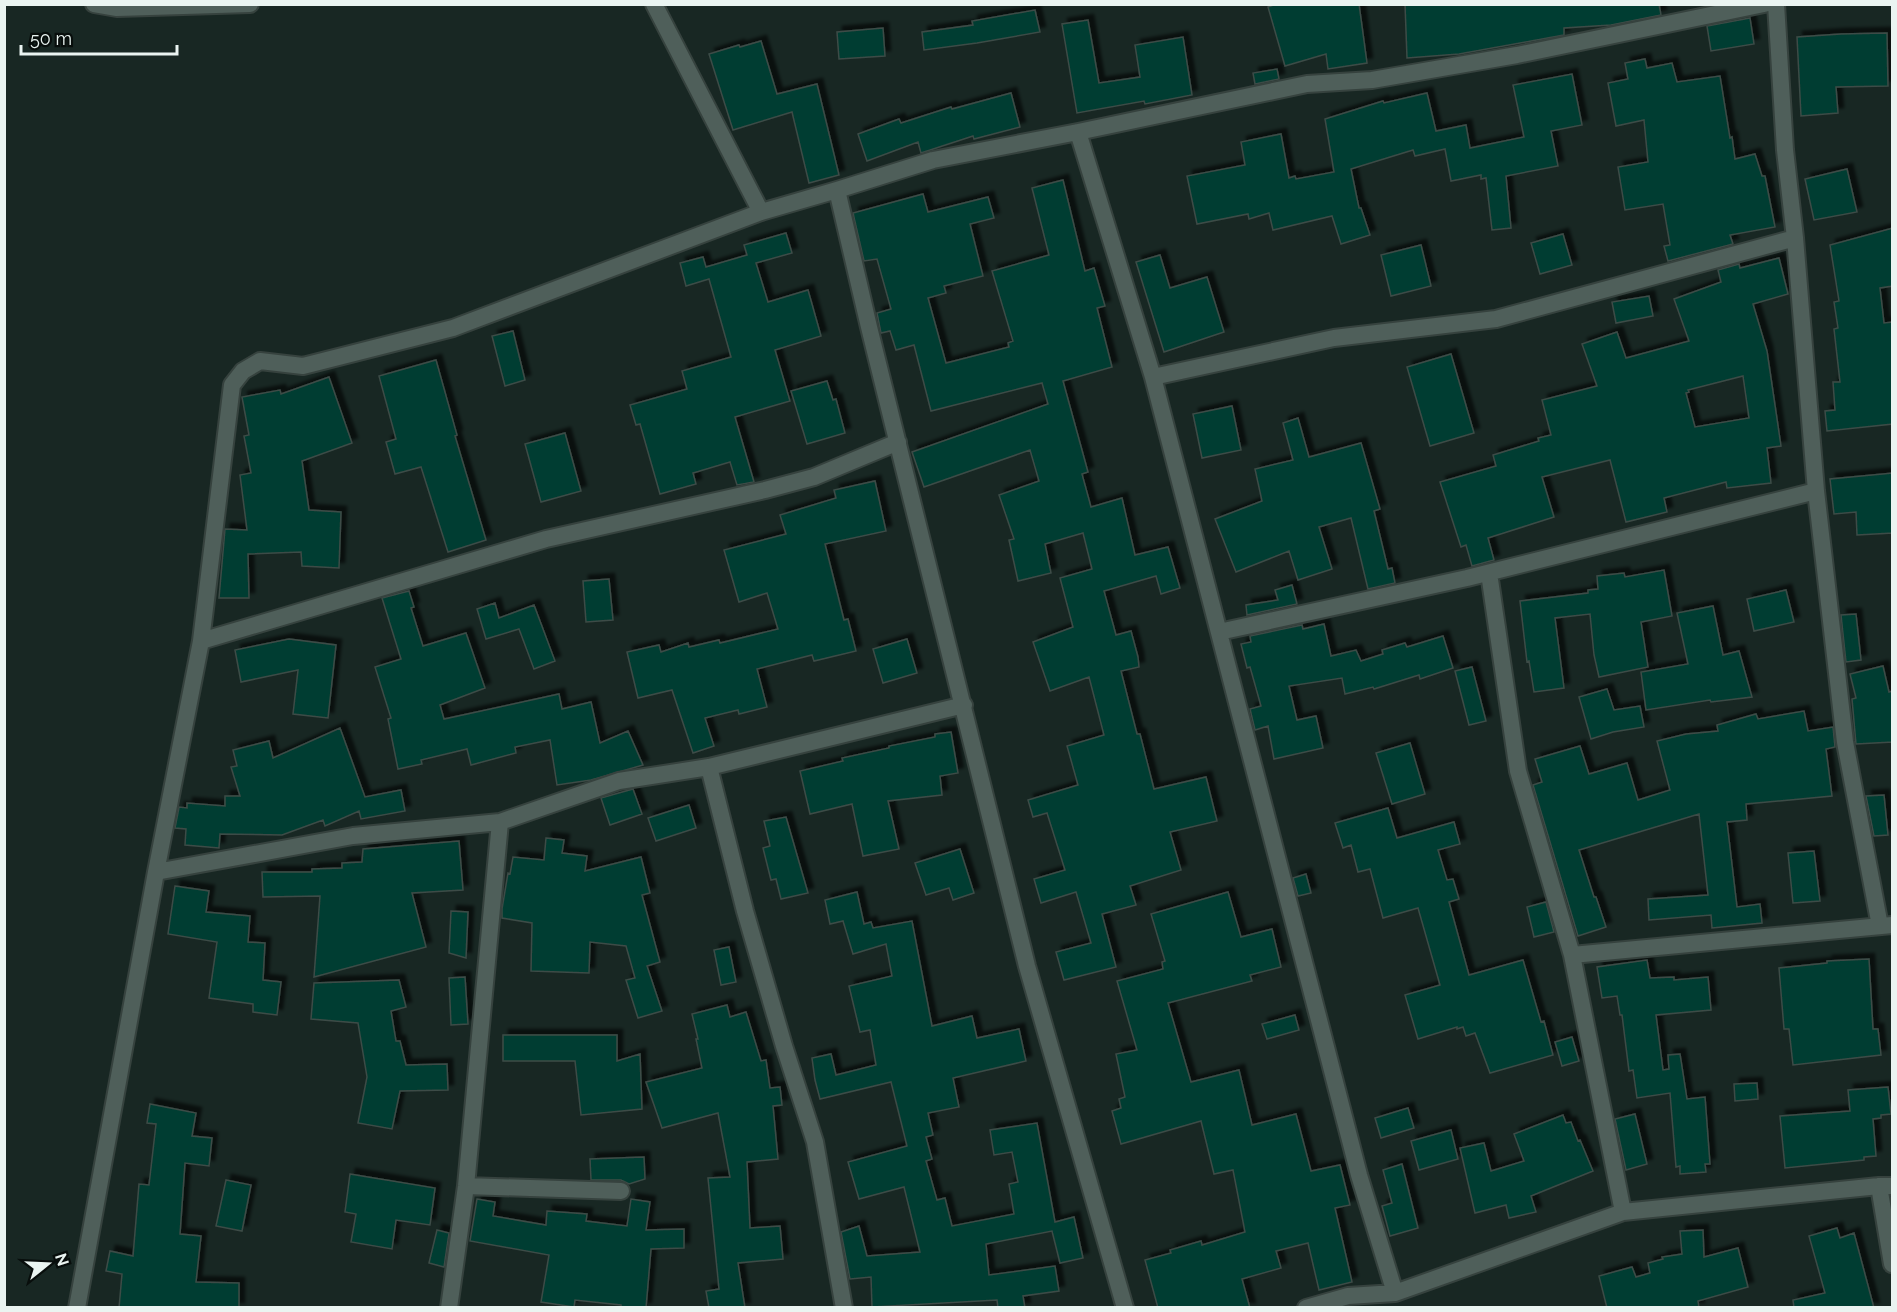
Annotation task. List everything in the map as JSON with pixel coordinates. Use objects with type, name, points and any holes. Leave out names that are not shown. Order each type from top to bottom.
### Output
[{"type":"street","points":[[94,4],[117,8],[250,4]]},
{"type":"street","points":[[654,4],[761,212]]},
{"type":"street","points":[[77,1308],[156,872],[201,641],[232,385],[243,370],[260,361],[303,366],[453,328],[761,212],[933,160],[1307,84],[1372,80],[1516,55],[1764,4]]},
{"type":"street","points":[[1572,955],[1886,925],[1845,742],[1816,491],[1795,238],[1785,150],[1776,4]]},
{"type":"street","points":[[1078,132],[1153,377],[1359,1174],[1395,1293]]},
{"type":"street","points":[[837,190],[1027,966],[1125,1308]]},
{"type":"street","points":[[1153,377],[1334,338],[1496,319],[1795,238]]},
{"type":"street","points":[[201,641],[546,538],[765,490],[813,477],[898,442]]},
{"type":"street","points":[[1219,632],[1489,573],[1816,491]]},
{"type":"street","points":[[1489,573],[1518,771],[1572,955],[1623,1212]]},
{"type":"street","points":[[156,872],[353,836],[500,822],[619,781],[709,768],[964,705]]},
{"type":"street","points":[[709,768],[745,911],[784,1046],[815,1142],[844,1308]]},
{"type":"street","points":[[449,1308],[466,1186],[500,822]]},
{"type":"street","points":[[466,1186],[621,1191]]},
{"type":"street","points":[[1306,1308],[1347,1296],[1395,1293],[1623,1212],[1886,1186],[1893,1264]]},
{"type":"building","points":[[1276,4],[1359,4],[1367,63],[1328,69],[1326,54],[1285,66],[1268,7]]},
{"type":"building","points":[[1405,4],[1659,4],[1661,15],[1611,25],[1564,28],[1564,35],[1459,54],[1407,58]]},
{"type":"building","points":[[1035,10],[1040,32],[924,50],[922,32],[973,25],[972,21]]},
{"type":"building","points":[[1750,18],[1754,44],[1711,51],[1707,26]]},
{"type":"building","points":[[1088,20],[1099,83],[1140,77],[1135,45],[1183,37],[1192,95],[1077,113],[1062,24]]},
{"type":"building","points":[[883,28],[885,56],[839,59],[837,32]]},
{"type":"building","points":[[1887,33],[1888,86],[1836,87],[1838,113],[1801,116],[1797,37]]},
{"type":"building","points":[[761,41],[777,94],[817,84],[839,175],[809,183],[792,112],[733,130],[709,54]]},
{"type":"building","points":[[1645,59],[1647,68],[1672,63],[1677,82],[1720,76],[1735,159],[1755,154],[1762,176],[1765,176],[1775,227],[1730,235],[1733,244],[1668,261],[1664,246],[1670,245],[1663,204],[1625,210],[1618,167],[1648,162],[1644,120],[1616,126],[1608,83],[1628,79],[1625,63]]},
{"type":"building","points":[[1277,69],[1279,79],[1255,84],[1253,73]]},
{"type":"building","points":[[1572,74],[1582,125],[1551,131],[1558,166],[1506,176],[1511,228],[1492,230],[1486,178],[1481,179],[1481,175],[1451,181],[1445,149],[1415,156],[1413,150],[1351,169],[1359,208],[1361,208],[1370,235],[1341,244],[1332,216],[1273,230],[1269,213],[1249,219],[1248,214],[1197,224],[1187,176],[1245,165],[1241,142],[1281,134],[1289,178],[1295,176],[1296,179],[1334,172],[1325,119],[1383,101],[1384,103],[1427,93],[1436,131],[1466,125],[1470,148],[1524,137],[1513,85]]},
{"type":"building","points":[[1011,93],[1020,127],[974,139],[973,136],[921,153],[918,142],[867,161],[858,134],[899,119],[901,123],[951,107],[952,109]]},
{"type":"building","points":[[1847,169],[1857,212],[1814,220],[1805,179]]},
{"type":"building","points":[[1063,180],[1085,271],[1094,268],[1105,306],[1097,308],[1112,367],[1063,381],[1088,472],[1082,474],[1091,507],[1122,498],[1135,555],[1168,547],[1180,588],[1161,594],[1156,576],[1104,591],[1116,635],[1131,631],[1138,657],[1139,667],[1121,671],[1154,789],[1206,777],[1217,821],[1170,832],[1181,870],[1130,886],[1136,905],[1102,914],[1116,967],[1064,980],[1056,952],[1091,943],[1076,892],[1041,903],[1034,879],[1065,870],[1047,813],[1033,817],[1028,800],[1078,785],[1067,746],[1104,735],[1089,677],[1050,691],[1033,642],[1073,627],[1060,578],[1092,569],[1083,533],[1045,544],[1051,573],[1018,581],[1009,540],[1014,539],[999,495],[1039,481],[1030,450],[924,487],[912,452],[1048,404],[1042,383],[931,411],[914,345],[896,350],[890,331],[881,333],[877,313],[891,309],[877,259],[864,261],[853,213],[923,194],[928,212],[988,197],[994,218],[970,224],[983,276],[944,286],[946,293],[928,298],[946,363],[1009,347],[1008,343],[1013,341],[992,271],[1049,255],[1032,188]]},
{"type":"building","points":[[1893,228],[1893,286],[1880,288],[1884,323],[1893,322],[1893,424],[1827,431],[1825,411],[1835,410],[1833,382],[1840,382],[1834,329],[1838,328],[1834,302],[1839,301],[1830,245]]},
{"type":"building","points":[[786,233],[792,253],[756,263],[768,302],[808,290],[821,336],[775,350],[790,401],[735,417],[754,482],[737,485],[730,462],[693,473],[696,484],[660,494],[640,424],[636,425],[630,405],[687,389],[682,371],[731,357],[709,279],[686,286],[680,263],[703,257],[706,267],[747,255],[744,245]]},
{"type":"building","points":[[1563,234],[1572,265],[1540,274],[1531,243]]},
{"type":"building","points":[[1421,245],[1431,286],[1391,296],[1381,255]]},
{"type":"building","points":[[1160,255],[1170,288],[1207,277],[1224,332],[1164,352],[1136,262]]},
{"type":"building","points":[[1779,258],[1788,294],[1753,304],[1767,351],[1781,446],[1767,448],[1771,483],[1727,488],[1726,482],[1664,498],[1667,512],[1626,522],[1610,460],[1542,477],[1554,517],[1488,538],[1494,560],[1472,566],[1466,545],[1461,547],[1440,482],[1496,466],[1493,455],[1551,435],[1542,400],[1597,386],[1582,344],[1617,332],[1626,358],[1689,341],[1674,299],[1721,282],[1718,270],[1739,264],[1740,268]],"holes":[[[1743,376],[1749,418],[1695,427],[1686,393],[1689,392],[1688,390]]]},
{"type":"building","points":[[1649,296],[1653,316],[1616,323],[1612,302]]},
{"type":"building","points":[[513,331],[525,380],[505,386],[492,336]]},
{"type":"building","points":[[1451,354],[1474,433],[1430,446],[1407,367]]},
{"type":"building","points":[[436,360],[457,435],[455,436],[486,540],[448,552],[421,467],[395,474],[386,442],[396,439],[379,376]]},
{"type":"building","points":[[329,377],[352,443],[302,461],[309,510],[341,512],[339,568],[302,566],[301,552],[248,554],[249,598],[219,598],[225,529],[247,530],[240,475],[251,473],[244,436],[249,435],[242,397],[280,390],[281,394]]},
{"type":"building","points":[[827,381],[833,400],[836,399],[845,433],[807,444],[791,391]]},
{"type":"building","points":[[1232,406],[1241,450],[1202,458],[1193,414]]},
{"type":"building","points":[[1298,418],[1309,457],[1361,443],[1380,509],[1374,511],[1388,569],[1392,568],[1395,583],[1368,589],[1351,518],[1319,527],[1332,569],[1298,580],[1289,551],[1236,572],[1215,519],[1262,501],[1255,469],[1293,460],[1283,423]]},
{"type":"building","points":[[565,433],[581,491],[541,502],[525,444]]},
{"type":"building","points":[[1893,473],[1893,533],[1857,535],[1856,512],[1834,514],[1830,479]]},
{"type":"building","points":[[875,481],[886,531],[825,544],[844,620],[848,619],[856,651],[814,661],[812,655],[757,669],[767,707],[739,714],[738,710],[705,718],[714,746],[693,753],[672,690],[638,698],[627,652],[659,645],[661,652],[688,643],[689,647],[719,640],[720,643],[778,629],[767,593],[739,602],[724,550],[786,534],[780,515],[836,498],[834,490]]},
{"type":"building","points":[[1664,570],[1672,616],[1641,622],[1648,667],[1599,677],[1594,655],[1590,614],[1555,618],[1564,688],[1534,692],[1529,661],[1527,662],[1520,601],[1588,593],[1588,590],[1598,589],[1597,576],[1624,573],[1625,577]]},
{"type":"building","points":[[609,579],[613,620],[586,622],[583,581]]},
{"type":"building","points":[[1292,585],[1297,604],[1247,615],[1246,605],[1278,600],[1275,590]]},
{"type":"building","points":[[1786,590],[1794,622],[1754,631],[1747,599]]},
{"type":"building","points":[[409,591],[414,607],[411,608],[423,646],[466,633],[485,688],[440,705],[444,719],[559,694],[562,709],[591,702],[600,743],[628,731],[643,765],[591,780],[557,785],[550,740],[515,747],[516,753],[471,765],[467,749],[421,760],[422,764],[398,769],[388,719],[391,718],[375,667],[401,659],[382,598]]},
{"type":"building","points":[[495,603],[499,618],[534,605],[555,661],[534,669],[519,629],[486,639],[477,609]]},
{"type":"building","points":[[1713,606],[1723,655],[1739,651],[1752,697],[1711,702],[1710,700],[1646,710],[1641,672],[1688,664],[1677,613]]},
{"type":"building","points":[[1856,614],[1861,660],[1846,662],[1841,615]]},
{"type":"building","points":[[1324,624],[1331,656],[1356,650],[1361,661],[1383,654],[1382,650],[1405,643],[1407,647],[1443,636],[1453,668],[1420,679],[1419,675],[1374,689],[1373,687],[1345,694],[1342,678],[1289,686],[1297,720],[1316,716],[1323,748],[1274,759],[1268,726],[1255,730],[1250,709],[1261,706],[1241,644],[1251,642],[1250,636],[1302,625],[1303,629]]},
{"type":"building","points":[[289,639],[336,645],[328,718],[293,714],[298,670],[241,682],[235,650]]},
{"type":"building","points":[[907,639],[917,673],[883,683],[873,649]]},
{"type":"building","points":[[1883,666],[1889,692],[1893,691],[1893,742],[1856,744],[1852,699],[1856,698],[1850,674]]},
{"type":"building","points":[[1472,667],[1486,721],[1469,725],[1455,671]]},
{"type":"building","points":[[1607,689],[1614,710],[1640,706],[1644,727],[1613,732],[1591,739],[1579,697]]},
{"type":"building","points":[[1804,711],[1808,731],[1833,727],[1835,747],[1826,749],[1832,796],[1746,804],[1747,820],[1727,822],[1737,907],[1760,904],[1762,923],[1712,928],[1711,915],[1649,920],[1648,899],[1708,895],[1699,814],[1579,850],[1606,927],[1578,936],[1533,785],[1542,782],[1535,759],[1580,746],[1589,774],[1627,763],[1638,800],[1670,790],[1657,741],[1686,734],[1718,731],[1717,725],[1756,714],[1758,719]]},
{"type":"building","points":[[340,728],[365,797],[401,790],[405,811],[361,819],[359,811],[325,826],[323,820],[282,835],[220,834],[219,848],[185,845],[186,829],[175,828],[179,807],[187,808],[187,803],[225,806],[225,796],[240,796],[231,767],[237,766],[233,750],[269,741],[273,758]]},
{"type":"building","points":[[951,732],[958,773],[940,776],[942,795],[888,801],[899,849],[863,856],[852,804],[810,814],[800,771],[843,761],[842,758]]},
{"type":"building","points":[[1410,743],[1425,794],[1392,804],[1376,753]]},
{"type":"building","points":[[633,789],[642,814],[610,825],[601,798]]},
{"type":"building","points":[[1884,795],[1888,835],[1874,836],[1866,796]]},
{"type":"building","points":[[689,805],[696,828],[656,841],[648,818]]},
{"type":"building","points":[[1388,808],[1397,838],[1454,822],[1460,844],[1438,850],[1447,880],[1453,879],[1459,899],[1449,902],[1469,975],[1523,960],[1553,1055],[1490,1073],[1475,1033],[1466,1036],[1463,1027],[1418,1039],[1405,995],[1440,985],[1418,908],[1383,918],[1370,869],[1358,872],[1351,845],[1343,848],[1335,823]]},
{"type":"building","points":[[786,817],[808,893],[781,899],[776,879],[771,880],[763,848],[770,846],[764,821]]},
{"type":"building","points":[[546,838],[564,840],[562,853],[587,856],[585,871],[641,857],[650,893],[642,895],[660,962],[647,966],[662,1011],[638,1018],[626,980],[635,978],[626,946],[590,942],[589,973],[531,971],[532,923],[502,918],[502,909],[513,857],[544,860]]},
{"type":"building","points":[[459,841],[463,890],[412,893],[426,947],[314,977],[320,896],[263,897],[262,872],[312,872],[312,869],[342,868],[342,863],[362,862],[363,849]]},
{"type":"building","points":[[960,849],[974,893],[953,900],[949,888],[926,895],[915,863]]},
{"type":"building","points":[[1814,851],[1820,901],[1793,903],[1788,853]]},
{"type":"building","points":[[1306,874],[1311,893],[1298,896],[1293,878]]},
{"type":"building","points":[[175,886],[209,891],[206,912],[250,916],[248,942],[265,943],[263,980],[281,982],[277,1015],[253,1012],[253,1004],[209,998],[217,942],[168,934]]},
{"type":"building","points":[[857,892],[864,924],[871,922],[873,928],[912,921],[932,1026],[972,1016],[977,1038],[1019,1029],[1026,1061],[953,1078],[959,1107],[928,1113],[933,1135],[926,1137],[932,1159],[926,1161],[937,1200],[945,1198],[952,1226],[1014,1214],[1009,1184],[1018,1182],[1012,1152],[994,1155],[990,1130],[1037,1123],[1055,1222],[1074,1217],[1083,1258],[1060,1263],[1052,1231],[986,1244],[989,1275],[1055,1266],[1059,1291],[1023,1296],[1025,1308],[998,1308],[997,1300],[872,1307],[871,1277],[850,1279],[841,1232],[859,1226],[867,1256],[920,1252],[904,1187],[859,1199],[848,1162],[907,1146],[891,1082],[820,1099],[815,1080],[812,1058],[831,1054],[836,1075],[876,1065],[870,1030],[860,1032],[849,986],[892,976],[886,944],[853,954],[843,921],[830,924],[825,900]]},
{"type":"building","points":[[1228,892],[1241,937],[1272,929],[1281,967],[1250,975],[1252,981],[1168,1003],[1191,1082],[1239,1070],[1252,1125],[1296,1114],[1311,1171],[1340,1165],[1350,1205],[1335,1208],[1352,1282],[1319,1290],[1308,1243],[1276,1251],[1281,1268],[1242,1279],[1250,1308],[1158,1308],[1145,1260],[1201,1241],[1202,1245],[1245,1232],[1233,1170],[1214,1174],[1201,1121],[1121,1144],[1112,1111],[1121,1108],[1119,1099],[1125,1097],[1116,1054],[1137,1050],[1117,981],[1163,969],[1162,962],[1165,961],[1151,914]]},
{"type":"building","points":[[1546,902],[1554,932],[1534,937],[1527,907]]},
{"type":"building","points":[[451,911],[468,912],[466,958],[449,953]]},
{"type":"building","points":[[729,947],[736,982],[721,985],[714,950]]},
{"type":"building","points":[[1869,959],[1873,1029],[1878,1029],[1881,1055],[1793,1065],[1789,1029],[1784,1029],[1779,968],[1827,963],[1827,961]]},
{"type":"building","points":[[1647,960],[1650,978],[1674,977],[1674,980],[1708,977],[1711,1010],[1656,1015],[1663,1070],[1669,1069],[1668,1055],[1680,1054],[1687,1099],[1705,1097],[1710,1164],[1705,1164],[1706,1172],[1680,1174],[1680,1166],[1676,1167],[1670,1093],[1637,1098],[1633,1070],[1629,1071],[1622,1015],[1620,1015],[1617,996],[1602,998],[1597,967]]},
{"type":"building","points":[[465,977],[468,1024],[451,1025],[449,978]]},
{"type":"building","points":[[399,980],[406,1007],[391,1011],[396,1041],[400,1041],[406,1065],[447,1064],[448,1090],[400,1091],[392,1129],[358,1123],[367,1077],[358,1023],[311,1019],[314,983]]},
{"type":"building","points":[[727,1005],[730,1017],[746,1012],[761,1061],[766,1060],[770,1088],[780,1087],[782,1105],[773,1106],[778,1159],[747,1162],[750,1228],[780,1226],[783,1259],[738,1263],[745,1308],[709,1308],[706,1291],[719,1289],[708,1178],[730,1177],[718,1113],[662,1128],[646,1082],[702,1068],[692,1014]]},
{"type":"building","points":[[1295,1015],[1299,1030],[1267,1039],[1262,1024]]},
{"type":"building","points":[[503,1035],[617,1035],[617,1061],[640,1054],[642,1109],[581,1115],[575,1061],[503,1061]]},
{"type":"building","points":[[1572,1037],[1579,1061],[1562,1066],[1555,1042]]},
{"type":"building","points":[[1757,1083],[1758,1099],[1735,1101],[1734,1084]]},
{"type":"building","points":[[1888,1087],[1891,1114],[1873,1119],[1876,1156],[1864,1157],[1864,1160],[1785,1168],[1780,1116],[1850,1111],[1848,1090]]},
{"type":"building","points":[[150,1104],[196,1113],[192,1136],[212,1138],[209,1166],[185,1163],[180,1234],[201,1236],[196,1282],[239,1283],[239,1308],[119,1308],[122,1274],[106,1271],[110,1251],[133,1256],[139,1184],[149,1185],[156,1124],[147,1123]]},
{"type":"building","points":[[1408,1108],[1414,1128],[1381,1138],[1375,1118]]},
{"type":"building","points":[[1635,1114],[1647,1164],[1626,1170],[1615,1119]]},
{"type":"building","points":[[1563,1115],[1566,1123],[1571,1122],[1593,1171],[1531,1196],[1536,1212],[1509,1218],[1506,1205],[1475,1213],[1460,1148],[1484,1143],[1491,1171],[1524,1161],[1514,1134]]},
{"type":"building","points":[[1451,1130],[1458,1159],[1419,1170],[1411,1141]]},
{"type":"building","points":[[644,1157],[645,1179],[629,1184],[621,1180],[591,1180],[590,1159]]},
{"type":"building","points":[[1402,1164],[1418,1228],[1390,1236],[1382,1206],[1392,1203],[1383,1170]]},
{"type":"building","points":[[350,1174],[435,1188],[430,1225],[396,1220],[392,1249],[351,1242],[356,1214],[345,1212]]},
{"type":"building","points":[[226,1180],[251,1185],[242,1231],[216,1226]]},
{"type":"building","points":[[477,1199],[495,1202],[493,1216],[546,1225],[547,1211],[587,1214],[586,1221],[627,1226],[631,1199],[650,1202],[646,1230],[684,1229],[684,1248],[651,1249],[646,1308],[621,1308],[621,1305],[575,1300],[574,1307],[541,1302],[549,1255],[470,1241]]},
{"type":"building","points":[[1837,1228],[1840,1238],[1854,1233],[1874,1308],[1794,1308],[1793,1300],[1825,1293],[1809,1236]]},
{"type":"building","points":[[437,1230],[449,1233],[444,1267],[429,1263]]},
{"type":"building","points":[[1703,1230],[1704,1257],[1738,1248],[1748,1287],[1698,1301],[1699,1308],[1607,1308],[1599,1276],[1632,1267],[1636,1277],[1650,1273],[1648,1263],[1663,1259],[1662,1257],[1682,1254],[1680,1231]]}]
